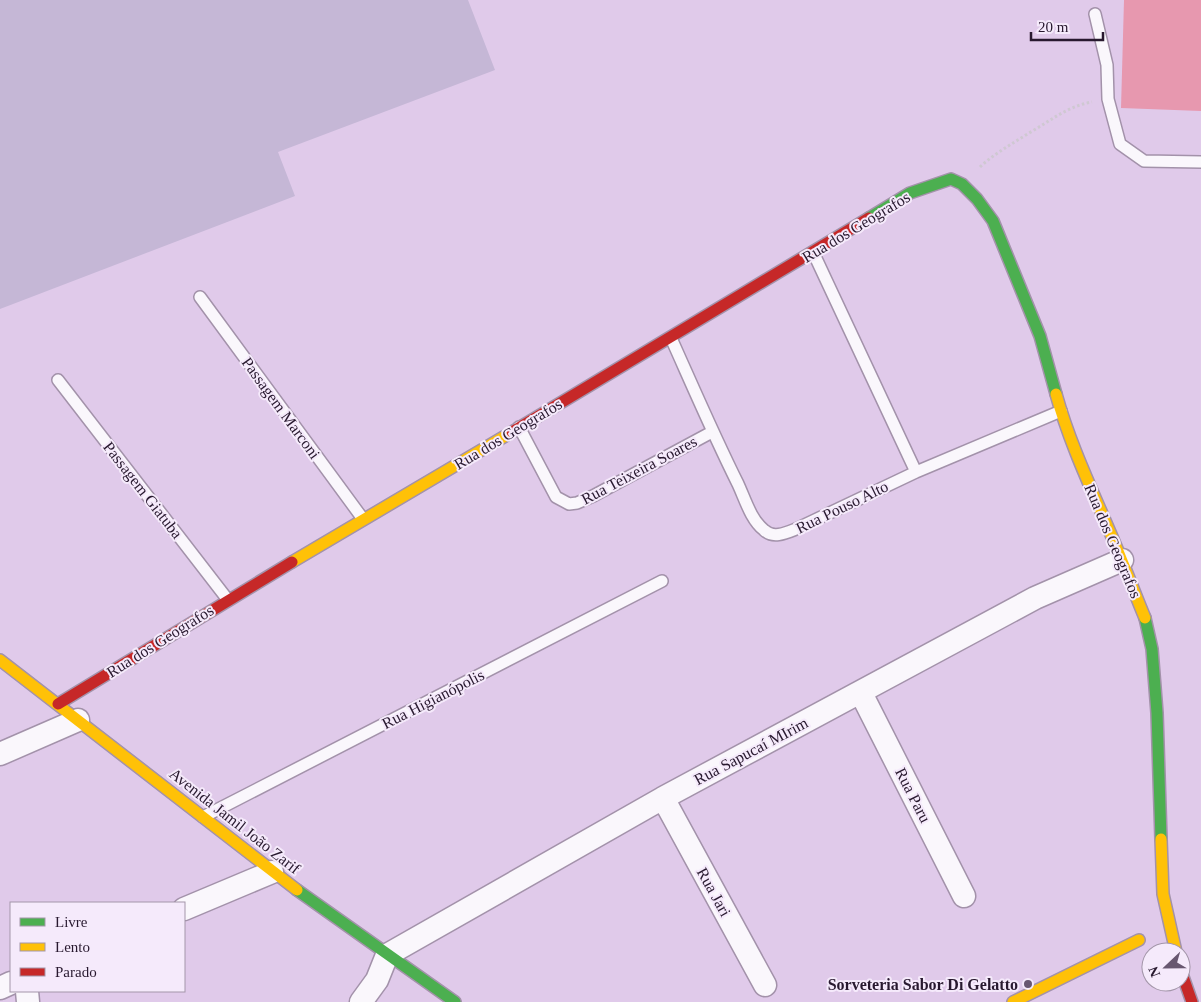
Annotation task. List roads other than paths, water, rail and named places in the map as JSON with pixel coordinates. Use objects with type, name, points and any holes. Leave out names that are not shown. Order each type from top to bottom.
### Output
[{"type":"street","name":"Rua dos Geografos","points":[[58,704],[228,600],[671,338],[910,193],[951,179],[962,184],[977,199],[993,221],[1040,336],[1061,411],[1096,502],[1122,560],[1147,624],[1152,649],[1157,713],[1162,894],[1174,942]]},
{"type":"street","name":"Rua Sapucaí MIrim","points":[[387,955],[663,798],[1035,598],[1122,560]]},
{"type":"street","name":"Avenida Jamil João Zarif","points":[[0,660],[272,872],[455,1002]]},
{"type":"street","name":"Rua Paru","points":[[861,693],[964,896]]},
{"type":"street","points":[[0,754],[78,720]]},
{"type":"street","name":"Rua Jari","points":[[663,798],[765,985]]},
{"type":"street","points":[[185,909],[272,872]]},
{"type":"street","points":[[1155,910],[1162,894]]},
{"type":"street","points":[[1012,1002],[1141,936],[1146,942]]},
{"type":"street","points":[[361,1002],[377,980],[387,955]]},
{"type":"lane","points":[[1095,14],[1107,65],[1108,99],[1120,144],[1144,161],[1201,162]]},
{"type":"lane","points":[[813,252],[916,472]]},
{"type":"lane","name":"Passagem Marconi","points":[[200,298],[363,520]]},
{"type":"lane","name":"Rua Pouso Alto","points":[[671,338],[712,432],[754,517],[765,532],[774,535],[784,534],[796,529],[916,472],[1061,411]]},
{"type":"lane","name":"Passagem Giatuba","points":[[58,380],[228,600]]},
{"type":"lane","name":"Rua Teixeira Soares","points":[[519,427],[556,498],[569,504],[578,503],[593,496],[712,432]]},
{"type":"lane","name":"Rua Higianópolis","points":[[203,817],[662,581]]},
{"type":"place","name":"Sorveteria Sabor Di Gelatto","points":[[1028,984]]}]
